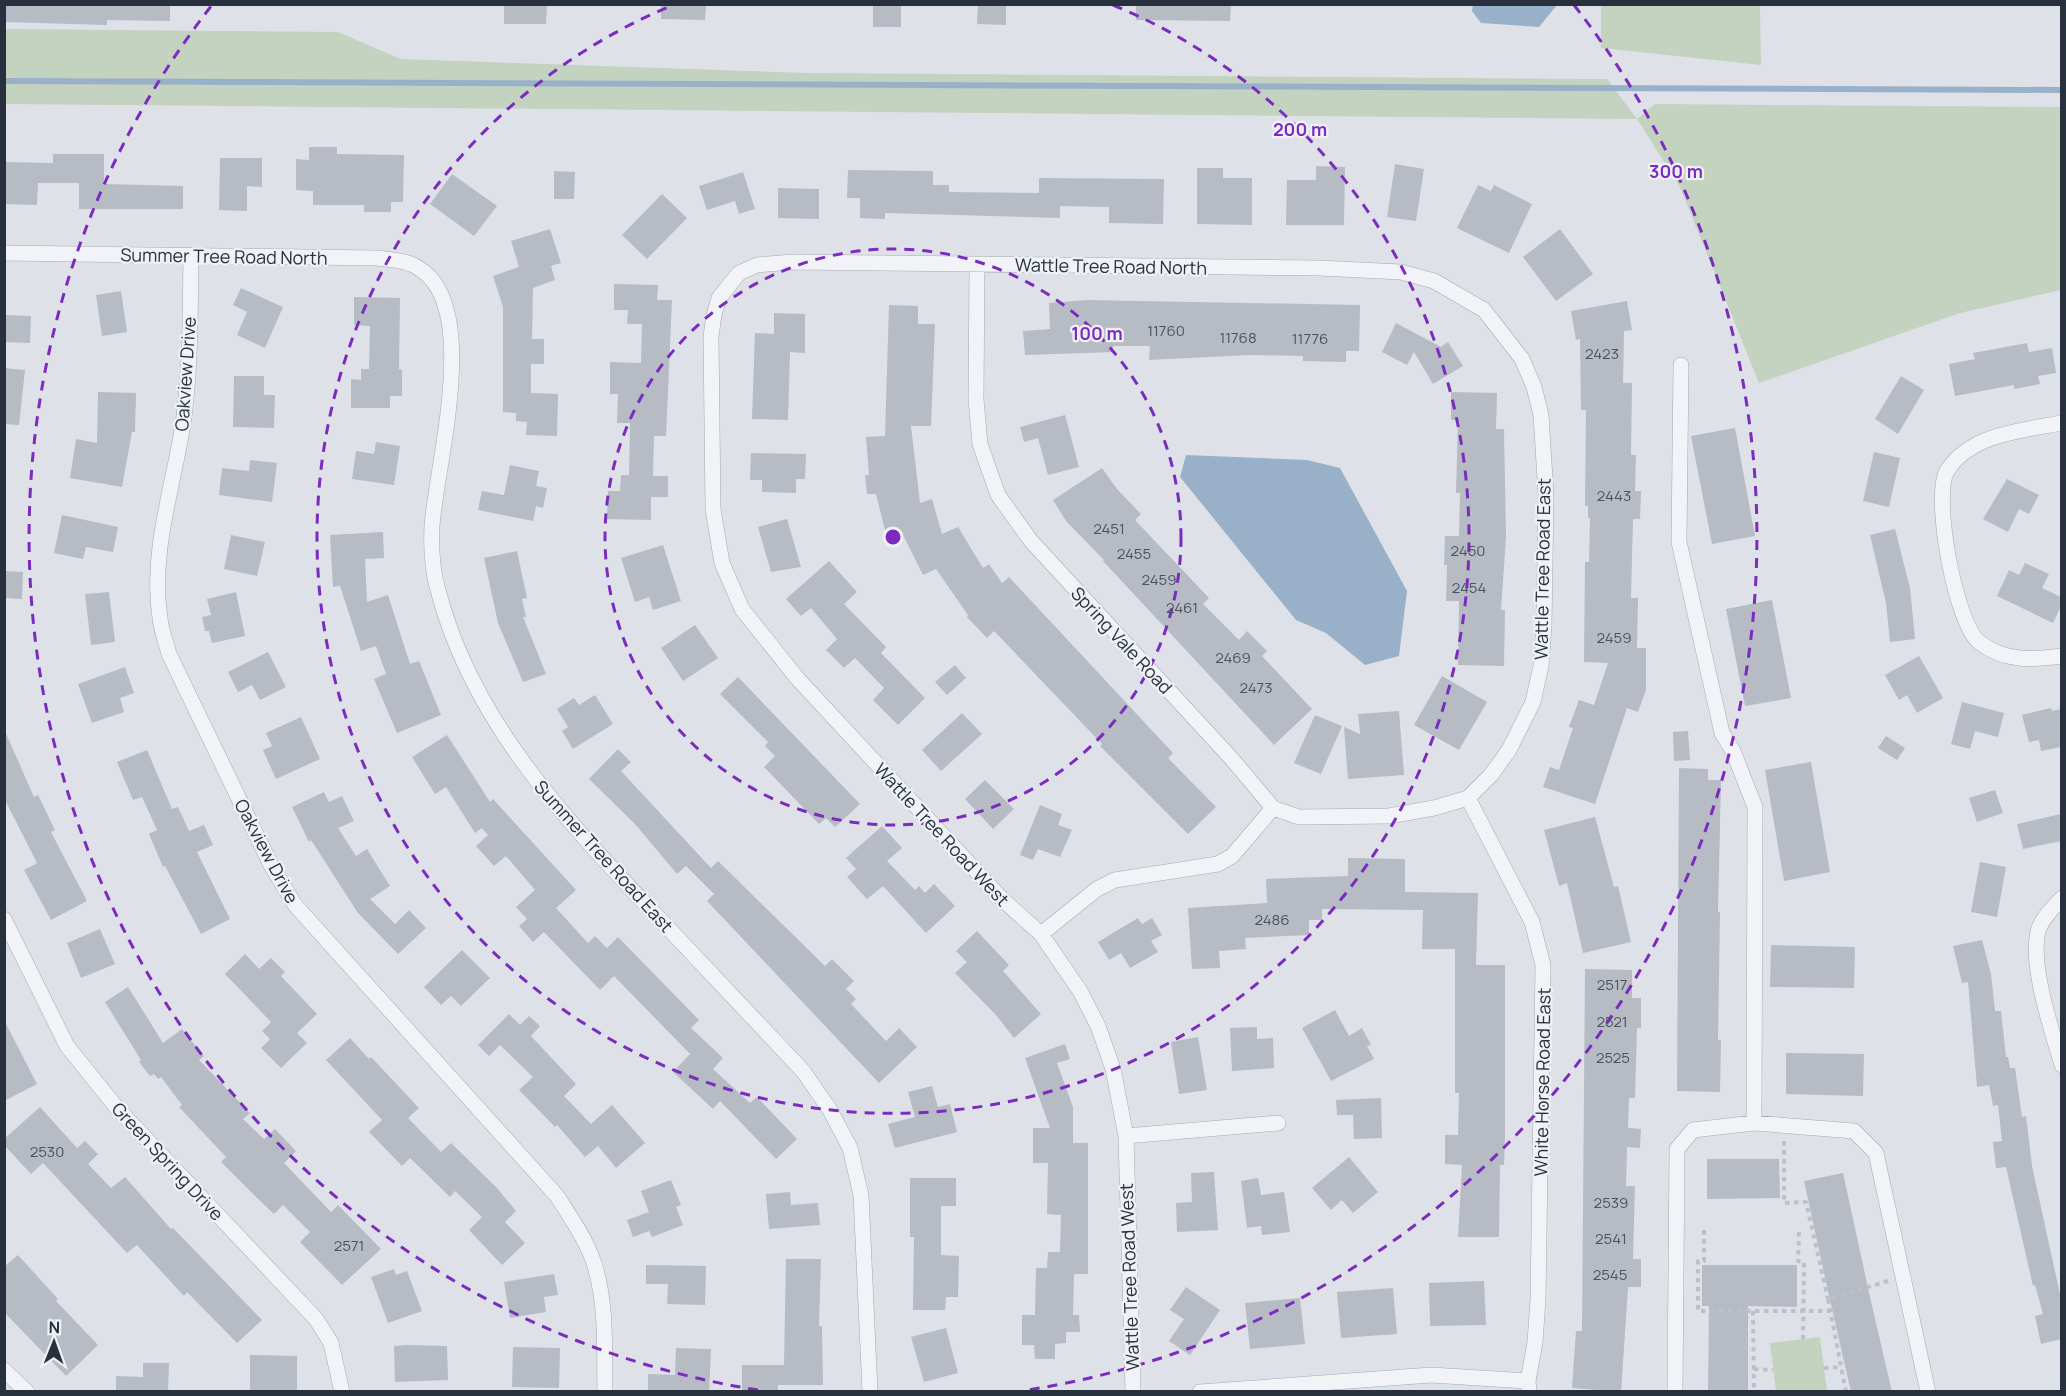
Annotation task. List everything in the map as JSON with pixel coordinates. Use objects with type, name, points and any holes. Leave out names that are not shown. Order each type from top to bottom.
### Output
[{"type":"street","name":"Summer Tree Road North","points":[[4,253],[377,258],[402,261],[420,269],[436,284]]},
{"type":"street","name":"Oakview Drive","points":[[191,255],[184,411],[162,527],[158,571],[159,618],[169,654],[271,865],[295,905],[557,1196],[583,1237],[596,1270],[602,1311],[605,1392]]},
{"type":"street","name":"Wattle Tree Road North","points":[[719,298],[739,273],[757,265],[793,262],[1319,268],[1401,272],[1434,281],[1484,310],[1500,329]]},
{"type":"street","name":"Spring Vale Road","points":[[977,265],[976,399],[980,444],[998,495],[1030,541],[1231,758],[1274,808],[1299,818],[1341,819],[1389,816],[1434,808],[1468,798]]},
{"type":"street","name":"Summer Tree Road East","points":[[436,284],[447,315],[452,352],[448,420],[432,528],[433,559],[437,588],[451,634],[482,701],[514,753],[590,845],[802,1071],[830,1110],[850,1148],[861,1195],[870,1392]]},
{"type":"street","name":"Wattle Tree Road West","points":[[719,298],[711,336],[713,509],[722,563],[742,609],[798,678],[893,783],[1003,900],[1041,934],[1080,991],[1098,1026],[1113,1069],[1126,1136],[1133,1392]]},
{"type":"street","name":"Wattle Tree Road East","points":[[1468,798],[1491,776],[1533,702],[1541,666],[1544,626],[1546,495],[1541,415],[1534,387],[1522,359],[1500,329]]},
{"type":"street","points":[[1681,365],[1679,542],[1722,734],[1733,751],[1755,807],[1754,1123]]},
{"type":"street","points":[[2061,423],[2008,433],[1976,445],[1946,472],[1942,501],[1952,569],[1961,608],[1977,640],[1998,654],[2020,660],[2061,656]]},
{"type":"street","name":"White Horse Road East","points":[[1468,798],[1528,913],[1543,965],[1538,1300],[1535,1342],[1528,1386]]},
{"type":"street","points":[[1041,934],[1097,889],[1115,880],[1218,864],[1232,856],[1274,808]]},
{"type":"street","points":[[2061,898],[2046,915],[2039,928],[2036,947],[2043,995],[2061,1065]]},
{"type":"street","name":"Green Spring Drive","points":[[4,919],[68,1046],[117,1108],[316,1319],[332,1343],[342,1392]]},
{"type":"street","points":[[1126,1136],[1278,1123]]},
{"type":"street","points":[[1675,1392],[1677,1149],[1693,1130],[1754,1123],[1854,1131],[1876,1153],[1928,1392]]},
{"type":"street","points":[[4,1370],[27,1392]]},
{"type":"street","points":[[1200,1392],[1431,1375],[1528,1386]]},
{"type":"path","points":[[1785,1125],[1784,1203],[1806,1202],[1846,1392]]},
{"type":"path","points":[[1704,1230],[1704,1261],[1698,1261],[1698,1311],[1830,1311]]},
{"type":"path","points":[[1799,1232],[1798,1261],[1804,1262],[1803,1339]]},
{"type":"path","points":[[1828,1299],[1855,1292],[1864,1286],[1904,1277]]},
{"type":"path","points":[[1753,1311],[1754,1392]]},
{"type":"path","points":[[1824,1368],[1841,1367]]},
{"type":"path","points":[[1754,1369],[1773,1370]]},
{"type":"green space","points":[[1601,5],[1760,5],[1761,65],[1601,48]]},
{"type":"green space","points":[[5,29],[338,32],[401,59],[807,73],[1607,79],[1637,119],[5,104]]},
{"type":"green space","points":[[1655,104],[2061,107],[2061,290],[1960,313],[1759,383],[1680,187],[1637,119]]},
{"type":"green space","points":[[1820,1337],[1827,1391],[1776,1391],[1770,1343]]},
{"type":"water","points":[[1473,4],[1557,5],[1539,27],[1481,23],[1472,11]]},
{"type":"water","points":[[1186,455],[1307,460],[1340,468],[1407,591],[1399,656],[1365,665],[1326,633],[1296,620],[1180,477]]},
{"type":"building","points":[[4,4],[170,4],[170,21],[107,20],[107,25],[4,22]]},
{"type":"building","points":[[504,4],[547,4],[546,24],[504,24]]},
{"type":"building","points":[[661,4],[706,4],[705,20],[661,19]]},
{"type":"building","points":[[873,4],[901,4],[901,27],[873,27]]},
{"type":"building","points":[[978,4],[1006,4],[1006,25],[977,24]]},
{"type":"building","points":[[1136,4],[1231,4],[1230,21],[1136,20]]},
{"type":"building","points":[[309,147],[337,147],[337,154],[404,155],[403,202],[391,202],[391,212],[364,212],[364,205],[313,205],[313,191],[296,190],[296,159],[309,160]]},
{"type":"building","points":[[53,154],[104,154],[104,184],[183,186],[183,209],[79,209],[79,183],[38,183],[37,205],[4,204],[4,162],[53,163]]},
{"type":"building","points":[[220,158],[262,158],[262,187],[247,186],[247,211],[219,210]]},
{"type":"building","points":[[1395,164],[1424,169],[1416,221],[1387,217]]},
{"type":"building","points":[[1316,166],[1345,167],[1344,225],[1286,225],[1287,180],[1316,180]]},
{"type":"building","points":[[1197,168],[1223,168],[1223,178],[1252,178],[1252,225],[1197,224]]},
{"type":"building","points":[[848,170],[933,171],[933,185],[949,185],[949,192],[1039,193],[1039,178],[1164,179],[1163,224],[1109,223],[1109,207],[1060,206],[1060,218],[885,213],[885,219],[860,218],[860,198],[847,198]]},
{"type":"building","points":[[554,171],[575,172],[574,199],[554,199]]},
{"type":"building","points":[[743,172],[755,209],[739,214],[735,201],[707,210],[699,186]]},
{"type":"building","points":[[452,174],[497,206],[474,236],[430,204]]},
{"type":"building","points":[[1478,185],[1491,191],[1494,185],[1532,204],[1509,253],[1457,228]]},
{"type":"building","points":[[778,188],[819,189],[819,219],[778,218]]},
{"type":"building","points":[[662,194],[687,218],[647,259],[622,235]]},
{"type":"building","points":[[550,229],[561,263],[551,266],[555,280],[533,288],[532,339],[544,339],[544,364],[531,364],[531,393],[558,394],[557,436],[526,435],[527,422],[516,421],[516,413],[503,412],[503,307],[493,276],[519,267],[511,241]]},
{"type":"building","points":[[1560,229],[1593,274],[1556,301],[1523,257]]},
{"type":"building","points":[[614,284],[658,285],[657,300],[672,300],[666,436],[654,436],[653,476],[668,476],[668,497],[651,497],[651,520],[607,519],[608,491],[620,491],[621,475],[629,475],[630,423],[617,423],[618,394],[610,394],[610,362],[641,363],[642,324],[627,324],[628,310],[614,310]]},
{"type":"building","points":[[241,288],[283,307],[265,348],[237,335],[247,312],[233,305]]},
{"type":"building","points":[[121,291],[127,332],[102,336],[96,295]]},
{"type":"building","points":[[354,297],[400,298],[399,369],[402,370],[402,396],[390,396],[390,408],[351,408],[351,379],[361,380],[361,369],[369,369],[370,326],[354,325]]},
{"type":"building","points":[[1087,300],[1360,305],[1359,351],[1346,351],[1346,362],[1303,361],[1303,356],[1251,355],[1149,360],[1150,346],[1113,346],[1113,352],[1025,355],[1023,331],[1050,329],[1049,303]]},
{"type":"building","points":[[1627,301],[1632,330],[1624,331],[1623,383],[1632,383],[1631,455],[1636,455],[1635,491],[1641,491],[1640,519],[1633,519],[1631,598],[1638,598],[1637,648],[1646,648],[1646,690],[1638,712],[1627,708],[1595,804],[1543,787],[1550,767],[1559,770],[1573,728],[1569,727],[1579,700],[1594,705],[1608,663],[1584,662],[1585,562],[1589,562],[1590,518],[1588,518],[1588,506],[1585,506],[1586,410],[1581,410],[1580,339],[1576,340],[1571,311]]},
{"type":"building","points":[[889,305],[918,306],[918,324],[935,324],[931,426],[911,426],[920,503],[932,499],[942,534],[958,527],[983,568],[989,564],[1002,583],[1009,577],[1173,753],[1168,758],[1216,807],[1188,834],[1100,746],[1102,744],[994,631],[987,638],[967,617],[968,615],[936,569],[923,575],[904,537],[888,542],[876,494],[867,494],[865,475],[869,475],[866,437],[885,436]]},
{"type":"building","points":[[774,313],[805,314],[805,353],[790,352],[788,420],[752,419],[755,333],[774,334]]},
{"type":"building","points":[[4,315],[31,316],[30,343],[4,342]]},
{"type":"building","points":[[1396,323],[1441,347],[1448,342],[1463,366],[1433,384],[1414,352],[1407,365],[1382,352]]},
{"type":"building","points":[[2027,343],[2029,352],[2052,348],[2056,373],[2038,376],[2040,384],[2014,389],[2014,385],[1955,396],[1949,364],[1975,359],[1973,353]]},
{"type":"building","points":[[4,368],[25,370],[19,425],[4,424]]},
{"type":"building","points":[[234,376],[264,376],[264,395],[275,395],[274,428],[233,427]]},
{"type":"building","points":[[1901,376],[1924,390],[1898,434],[1875,419]]},
{"type":"building","points":[[98,392],[136,393],[135,432],[132,432],[122,487],[70,478],[76,439],[97,443]]},
{"type":"building","points":[[1451,392],[1497,393],[1496,429],[1504,429],[1506,537],[1501,610],[1505,610],[1504,666],[1458,665],[1459,601],[1446,601],[1447,565],[1444,565],[1445,536],[1459,536],[1460,493],[1456,493],[1458,420],[1451,420]]},
{"type":"building","points":[[1065,415],[1079,467],[1048,475],[1038,438],[1024,442],[1020,427]]},
{"type":"building","points":[[1735,428],[1755,536],[1712,544],[1691,436]]},
{"type":"building","points":[[376,442],[400,446],[394,485],[352,479],[356,451],[374,454]]},
{"type":"building","points":[[1874,452],[1900,458],[1889,507],[1863,501]]},
{"type":"building","points":[[751,453],[806,454],[805,479],[796,479],[796,493],[762,492],[762,480],[750,480]]},
{"type":"building","points":[[250,460],[277,463],[272,502],[219,495],[222,468],[249,471]]},
{"type":"building","points":[[510,465],[539,471],[536,486],[547,488],[543,508],[536,506],[533,521],[478,510],[482,491],[504,495]]},
{"type":"building","points":[[1102,468],[1117,489],[1141,514],[1135,520],[1209,598],[1203,604],[1239,640],[1247,631],[1267,651],[1262,656],[1312,709],[1274,745],[1066,521],[1053,500]]},
{"type":"building","points":[[2007,479],[2039,495],[2029,514],[2019,509],[2008,532],[1983,519]]},
{"type":"building","points":[[62,515],[118,527],[113,552],[86,547],[83,559],[54,553]]},
{"type":"building","points":[[787,519],[801,567],[771,572],[758,527]]},
{"type":"building","points":[[1895,529],[1910,588],[1915,639],[1890,642],[1886,603],[1870,535]]},
{"type":"building","points":[[383,532],[384,558],[365,559],[367,602],[388,595],[410,664],[419,661],[441,715],[397,733],[374,679],[386,674],[376,646],[361,651],[340,586],[333,587],[330,535]]},
{"type":"building","points":[[231,535],[265,542],[257,576],[224,569]]},
{"type":"building","points":[[663,545],[681,601],[653,610],[649,597],[635,602],[621,558]]},
{"type":"building","points":[[517,551],[527,598],[522,599],[526,617],[523,617],[546,674],[523,682],[498,623],[484,558]]},
{"type":"building","points":[[829,561],[857,592],[844,604],[886,647],[881,653],[925,698],[898,725],[873,700],[884,688],[855,658],[844,668],[826,650],[837,639],[811,608],[801,616],[786,599]]},
{"type":"building","points":[[2025,563],[2049,574],[2042,588],[2061,597],[2061,606],[2053,623],[1997,596],[2009,570],[2019,575]]},
{"type":"building","points":[[4,571],[23,572],[22,599],[4,598]]},
{"type":"building","points":[[109,592],[115,642],[91,645],[85,594]]},
{"type":"building","points":[[236,592],[245,636],[212,643],[209,631],[205,631],[202,617],[211,615],[207,599]]},
{"type":"building","points":[[1772,600],[1791,698],[1745,706],[1726,609]]},
{"type":"building","points":[[695,625],[718,658],[683,681],[661,648]]},
{"type":"building","points":[[268,652],[286,687],[260,700],[252,685],[238,692],[228,672]]},
{"type":"building","points":[[1919,656],[1943,698],[1917,713],[1907,695],[1899,700],[1885,675]]},
{"type":"building","points":[[955,665],[966,678],[947,695],[935,682]]},
{"type":"building","points":[[125,667],[134,693],[120,698],[124,712],[92,723],[78,684]]},
{"type":"building","points":[[1442,676],[1487,702],[1459,750],[1414,725]]},
{"type":"building","points":[[738,677],[860,804],[835,827],[826,818],[819,824],[764,767],[775,756],[765,746],[768,742],[720,694]]},
{"type":"building","points":[[595,695],[613,724],[573,749],[562,731],[568,727],[557,709],[574,698],[579,705]]},
{"type":"building","points":[[1962,702],[2004,713],[1998,737],[1975,731],[1970,749],[1951,744]]},
{"type":"building","points":[[2051,708],[2052,711],[2061,709],[2061,747],[2041,751],[2039,740],[2029,742],[2022,715]]},
{"type":"building","points":[[1399,711],[1404,775],[1348,779],[1344,727],[1360,734],[1358,714]]},
{"type":"building","points":[[962,713],[982,734],[941,771],[922,750]]},
{"type":"building","points":[[1315,715],[1342,726],[1321,774],[1294,763]]},
{"type":"building","points":[[301,717],[320,759],[276,779],[263,750],[272,746],[266,733]]},
{"type":"building","points":[[4,729],[34,797],[38,795],[55,830],[51,832],[87,901],[51,920],[24,870],[37,863],[4,798]]},
{"type":"building","points":[[1688,731],[1690,760],[1674,761],[1673,732]]},
{"type":"building","points":[[447,735],[490,802],[493,799],[576,890],[556,908],[588,943],[595,936],[607,948],[618,937],[699,1020],[691,1028],[723,1058],[713,1069],[750,1103],[757,1097],[797,1139],[776,1159],[720,1101],[713,1109],[673,1072],[690,1054],[614,976],[600,990],[544,932],[533,942],[519,926],[527,919],[516,907],[535,890],[506,856],[494,866],[476,846],[488,835],[482,828],[475,833],[446,787],[435,794],[412,757]]},
{"type":"building","points":[[1886,736],[1905,748],[1897,760],[1878,748]]},
{"type":"building","points":[[618,749],[631,762],[621,771],[711,868],[718,861],[825,966],[832,959],[854,981],[846,989],[856,999],[851,1004],[886,1041],[899,1028],[917,1047],[879,1083],[707,901],[714,894],[686,866],[677,874],[635,824],[589,779]]},
{"type":"building","points":[[147,750],[172,809],[178,807],[189,831],[204,825],[213,845],[197,852],[230,919],[201,934],[165,866],[163,867],[149,834],[157,830],[142,797],[133,800],[117,762]]},
{"type":"building","points":[[1811,762],[1830,872],[1784,881],[1765,770]]},
{"type":"building","points":[[1679,768],[1708,769],[1708,780],[1721,780],[1718,912],[1720,912],[1718,1040],[1721,1040],[1720,1092],[1677,1091]]},
{"type":"building","points":[[985,780],[1014,809],[993,829],[965,799]]},
{"type":"building","points":[[1995,790],[2003,813],[1977,822],[1969,798]]},
{"type":"building","points":[[324,792],[329,802],[342,796],[354,821],[338,828],[356,856],[367,849],[390,886],[370,899],[395,924],[409,910],[426,928],[398,954],[358,913],[311,840],[309,842],[292,807]]},
{"type":"building","points":[[1040,805],[1062,814],[1058,825],[1072,830],[1060,857],[1038,849],[1033,860],[1020,855]]},
{"type":"building","points":[[2061,814],[2061,841],[2023,849],[2017,824]]},
{"type":"building","points":[[1595,817],[1614,887],[1618,886],[1631,942],[1583,953],[1567,883],[1559,886],[1544,830]]},
{"type":"building","points":[[882,826],[902,848],[887,861],[915,890],[919,886],[925,893],[934,884],[955,906],[926,933],[883,886],[867,899],[847,877],[856,869],[846,858]]},
{"type":"building","points":[[1348,858],[1405,859],[1405,892],[1478,893],[1476,965],[1505,965],[1505,1136],[1504,1165],[1500,1165],[1499,1237],[1458,1237],[1462,1165],[1445,1164],[1445,1135],[1458,1135],[1459,1093],[1455,1093],[1455,949],[1422,949],[1423,910],[1322,909],[1322,920],[1309,920],[1309,935],[1245,938],[1246,949],[1219,951],[1220,968],[1192,969],[1188,908],[1267,903],[1266,879],[1348,876]]},
{"type":"building","points":[[1980,862],[2006,867],[1997,917],[1971,912]]},
{"type":"building","points":[[1138,918],[1142,924],[1152,918],[1162,935],[1151,941],[1158,952],[1130,968],[1121,953],[1109,960],[1098,942]]},
{"type":"building","points":[[100,929],[115,964],[81,978],[67,943]]},
{"type":"building","points":[[977,931],[1009,965],[1003,971],[1041,1014],[1014,1038],[996,1015],[955,973],[967,962],[956,951]]},
{"type":"building","points":[[1982,940],[1991,974],[1995,1011],[2001,1011],[2006,1057],[2008,1057],[2010,1068],[2015,1068],[2022,1117],[2026,1116],[2032,1166],[2061,1299],[2061,1339],[2041,1344],[2035,1316],[2043,1314],[2035,1285],[2033,1286],[2006,1167],[1996,1168],[1993,1142],[2002,1141],[1998,1105],[1993,1106],[1989,1085],[1977,1087],[1968,982],[1962,983],[1953,946]]},
{"type":"building","points":[[1771,945],[1855,947],[1854,988],[1770,987]]},
{"type":"building","points":[[462,950],[490,978],[461,1006],[451,996],[441,1005],[424,987]]},
{"type":"building","points":[[245,954],[259,969],[271,958],[285,972],[281,976],[317,1014],[297,1033],[307,1043],[281,1068],[261,1048],[270,1039],[262,1031],[271,1022],[225,974]]},
{"type":"building","points":[[1585,969],[1632,970],[1632,998],[1641,998],[1641,1028],[1637,1028],[1635,1098],[1629,1098],[1628,1128],[1641,1129],[1640,1148],[1627,1147],[1626,1186],[1635,1186],[1633,1259],[1641,1259],[1641,1287],[1628,1287],[1621,1392],[1572,1388],[1576,1331],[1582,1331]]},
{"type":"building","points":[[128,987],[163,1043],[182,1029],[204,1056],[199,1060],[250,1113],[243,1119],[264,1139],[275,1129],[296,1151],[284,1163],[331,1212],[338,1205],[381,1249],[342,1285],[300,1242],[310,1232],[283,1205],[274,1214],[252,1193],[221,1162],[226,1157],[179,1107],[182,1105],[161,1077],[158,1079],[154,1074],[150,1076],[139,1062],[141,1060],[105,1002]]},
{"type":"building","points":[[1335,1010],[1349,1036],[1362,1028],[1371,1045],[1367,1046],[1374,1059],[1331,1081],[1302,1028]]},
{"type":"building","points":[[509,1014],[520,1025],[529,1016],[540,1026],[531,1036],[576,1084],[564,1096],[591,1124],[612,1105],[645,1143],[616,1168],[598,1146],[585,1157],[557,1125],[555,1127],[519,1090],[533,1077],[500,1045],[489,1056],[478,1045]]},
{"type":"building","points":[[4,1020],[37,1084],[4,1101]]},
{"type":"building","points":[[1257,1027],[1257,1039],[1273,1038],[1274,1068],[1232,1071],[1230,1028]]},
{"type":"building","points":[[1198,1037],[1207,1090],[1179,1094],[1171,1042]]},
{"type":"building","points":[[350,1038],[419,1108],[408,1118],[441,1152],[451,1143],[497,1188],[516,1211],[505,1222],[525,1243],[502,1265],[469,1230],[482,1217],[455,1191],[450,1197],[410,1158],[402,1166],[369,1132],[382,1120],[326,1060]]},
{"type":"building","points":[[1065,1044],[1070,1059],[1057,1063],[1073,1107],[1073,1143],[1088,1143],[1088,1274],[1074,1274],[1073,1315],[1079,1315],[1080,1332],[1066,1332],[1066,1343],[1055,1344],[1055,1359],[1035,1359],[1034,1345],[1022,1345],[1022,1315],[1035,1315],[1036,1268],[1047,1268],[1048,1252],[1060,1252],[1061,1215],[1047,1214],[1048,1163],[1033,1163],[1033,1128],[1050,1128],[1025,1058]]},
{"type":"building","points":[[1786,1053],[1864,1054],[1863,1096],[1786,1094]]},
{"type":"building","points":[[932,1086],[938,1107],[950,1104],[957,1132],[895,1148],[888,1124],[915,1117],[908,1092]]},
{"type":"building","points":[[1381,1098],[1382,1138],[1354,1139],[1353,1115],[1337,1115],[1336,1100]]},
{"type":"building","points":[[40,1107],[77,1148],[85,1141],[98,1154],[88,1164],[111,1188],[125,1177],[171,1229],[173,1228],[262,1320],[237,1343],[187,1292],[184,1296],[137,1245],[127,1253],[43,1163],[31,1174],[4,1145],[4,1139]]},
{"type":"building","points":[[1349,1157],[1378,1192],[1353,1213],[1342,1200],[1331,1210],[1312,1188]]},
{"type":"building","points":[[1707,1159],[1779,1159],[1780,1198],[1707,1199]]},
{"type":"building","points":[[1214,1172],[1218,1230],[1177,1232],[1176,1203],[1192,1202],[1191,1173]]},
{"type":"building","points":[[1843,1173],[1892,1392],[1851,1392],[1828,1291],[1804,1181]]},
{"type":"building","points":[[910,1178],[956,1178],[956,1206],[941,1206],[941,1255],[959,1256],[958,1297],[946,1297],[945,1310],[913,1310],[914,1237],[910,1237]]},
{"type":"building","points":[[1258,1178],[1261,1195],[1284,1192],[1290,1232],[1262,1235],[1261,1226],[1247,1228],[1241,1181]]},
{"type":"building","points":[[671,1180],[681,1205],[676,1207],[683,1225],[652,1237],[649,1231],[633,1237],[627,1220],[649,1212],[641,1191]]},
{"type":"building","points":[[790,1192],[791,1205],[818,1203],[820,1225],[769,1229],[766,1194]]},
{"type":"building","points":[[18,1255],[58,1299],[56,1301],[98,1345],[66,1376],[4,1312],[4,1267]]},
{"type":"building","points":[[786,1259],[821,1259],[819,1326],[822,1326],[823,1385],[778,1385],[778,1390],[742,1390],[742,1365],[784,1365]]},
{"type":"building","points":[[646,1265],[706,1266],[705,1305],[667,1304],[668,1284],[646,1284]]},
{"type":"building","points":[[1702,1265],[1797,1265],[1797,1307],[1748,1306],[1748,1392],[1708,1392],[1709,1306],[1702,1306]]},
{"type":"building","points":[[394,1269],[396,1275],[407,1271],[422,1311],[388,1323],[371,1277]]},
{"type":"building","points":[[554,1274],[558,1295],[544,1297],[546,1312],[510,1318],[504,1282]]},
{"type":"building","points":[[1484,1281],[1486,1325],[1430,1326],[1429,1283]]},
{"type":"building","points":[[1186,1287],[1220,1310],[1190,1355],[1169,1341],[1184,1319],[1170,1310]]},
{"type":"building","points":[[1393,1288],[1397,1334],[1341,1338],[1337,1292]]},
{"type":"building","points":[[1300,1298],[1305,1344],[1250,1349],[1245,1303]]},
{"type":"building","points":[[946,1328],[958,1373],[924,1382],[911,1337]]},
{"type":"building","points":[[394,1346],[447,1346],[448,1380],[395,1382]]},
{"type":"building","points":[[513,1347],[560,1348],[559,1388],[512,1387]]},
{"type":"building","points":[[676,1348],[711,1349],[709,1392],[648,1392],[648,1374],[675,1375]]},
{"type":"building","points":[[250,1355],[297,1356],[297,1392],[250,1392]]},
{"type":"building","points":[[143,1363],[169,1363],[168,1392],[116,1392],[116,1376],[143,1377]]},
{"type":"waterway","points":[[4,81],[2062,90]]}]
